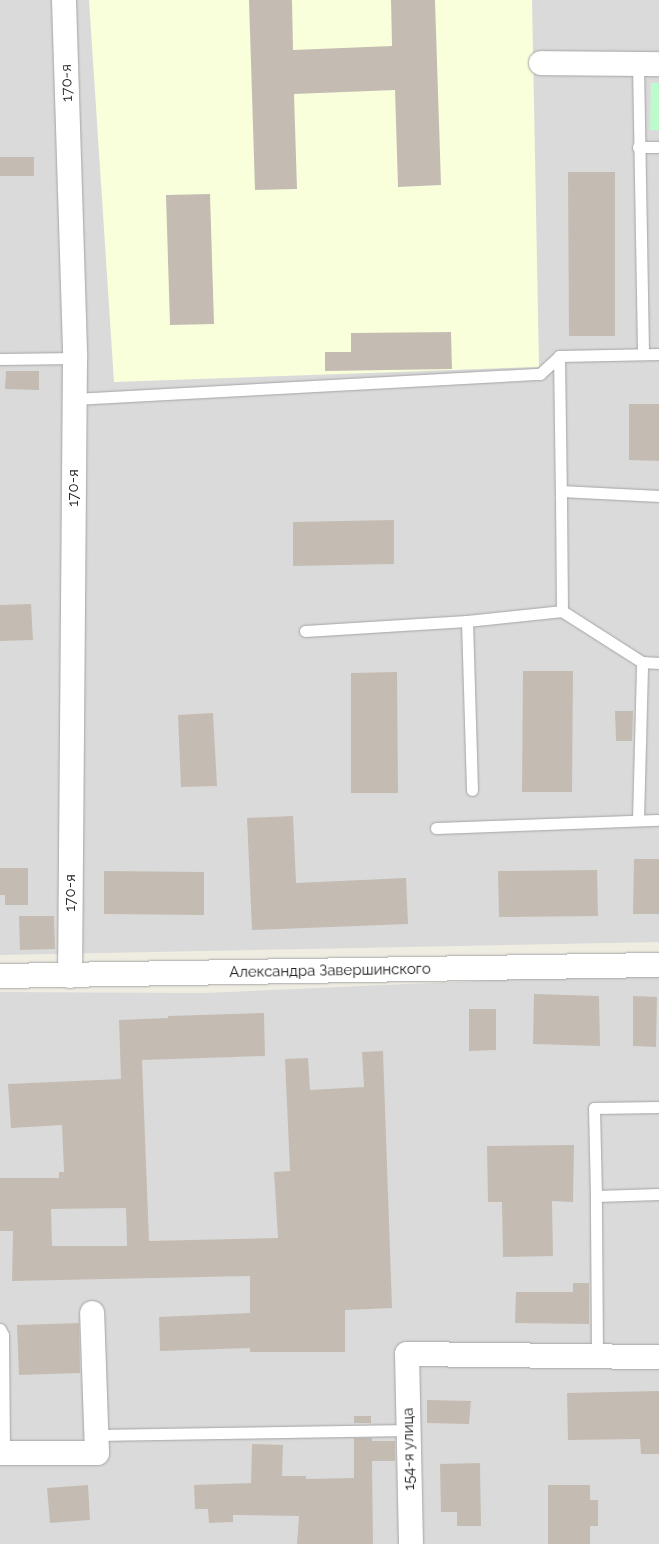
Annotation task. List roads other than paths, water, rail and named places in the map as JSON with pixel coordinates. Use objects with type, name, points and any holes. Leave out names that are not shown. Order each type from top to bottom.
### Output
[{"type":"street","name":"170-я","points":[[64,0],[75,358],[70,976]]},
{"type":"street","points":[[541,63],[648,64]]},
{"type":"street","name":"Александра Завершинского","points":[[0,976],[659,966]]},
{"type":"street","points":[[2,1453],[97,1454],[92,1313]]},
{"type":"street","name":"154-я улица","points":[[411,1544],[407,1354],[596,1356]]},
{"type":"street","points":[[596,1356],[659,1357]]},
{"type":"lane","points":[[643,353],[638,147],[648,64]]},
{"type":"lane","points":[[638,147],[659,147]]},
{"type":"lane","points":[[74,399],[540,374],[558,356],[659,354]]},
{"type":"lane","points":[[558,356],[562,610]]},
{"type":"lane","points":[[0,358],[75,358]]},
{"type":"lane","points":[[561,491],[659,496]]},
{"type":"lane","points":[[305,631],[467,621],[562,610],[642,662],[659,663]]},
{"type":"lane","points":[[467,621],[472,790]]},
{"type":"lane","points":[[638,820],[642,662]]},
{"type":"lane","points":[[436,828],[659,820]]},
{"type":"lane","points":[[596,1356],[594,1108],[659,1107]]},
{"type":"lane","points":[[596,1196],[659,1194]]},
{"type":"lane","points":[[0,1329],[3,1335],[2,1453]]},
{"type":"lane","points":[[96,1435],[409,1430]]}]
